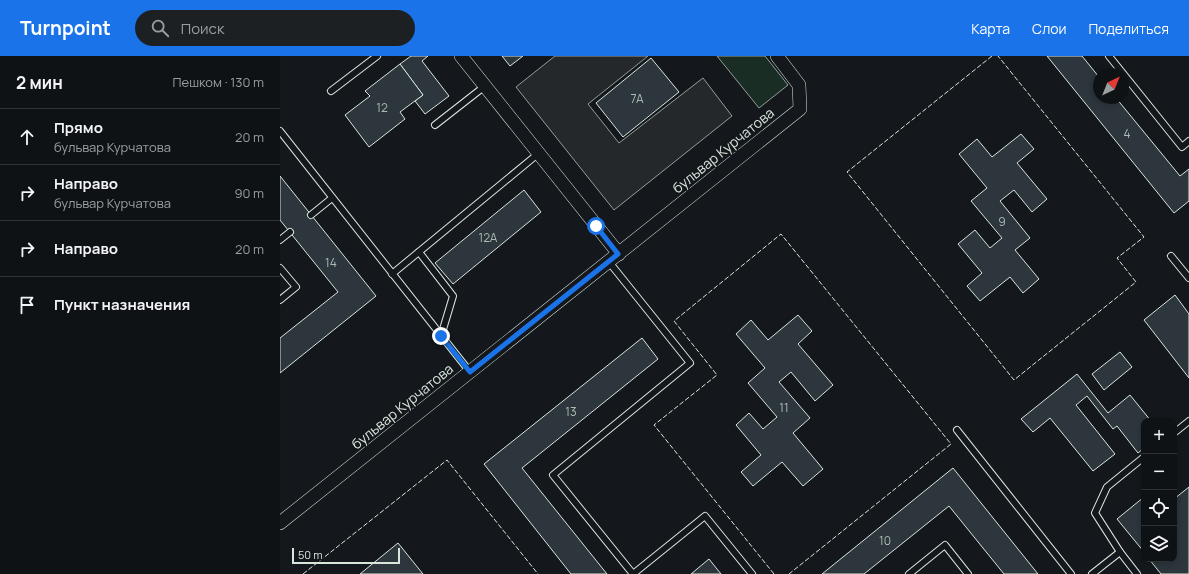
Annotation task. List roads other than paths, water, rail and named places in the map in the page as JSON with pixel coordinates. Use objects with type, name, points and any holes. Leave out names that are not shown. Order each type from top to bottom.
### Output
[{"type":"street","points":[[461,56],[539,153],[614,258]]},
{"type":"street","name":"бульвар Курчатова","points":[[280,523],[800,109],[799,85],[778,56]]},
{"type":"lane","points":[[331,91],[377,56]]},
{"type":"lane","points":[[1110,56],[1182,147],[1189,141]]},
{"type":"lane","points":[[435,125],[485,86]]},
{"type":"lane","points":[[280,131],[470,372]]},
{"type":"lane","points":[[392,274],[539,153]]},
{"type":"lane","points":[[311,215],[332,198]]},
{"type":"lane","points":[[280,240],[290,232]]},
{"type":"lane","points":[[419,252],[452,296],[441,336]]},
{"type":"lane","points":[[1171,256],[1189,278]]},
{"type":"lane","points":[[614,258],[690,362],[553,475],[633,574],[705,516],[752,574]]},
{"type":"lane","points":[[280,268],[296,287],[280,300]]},
{"type":"lane","points":[[1177,431],[1189,421]]},
{"type":"lane","points":[[957,430],[1071,574]]},
{"type":"lane","points":[[1137,574],[1120,552],[1095,513],[1107,487],[1141,459]]},
{"type":"lane","points":[[909,574],[946,545],[968,574]]},
{"type":"lane","points":[[1092,574],[1120,552]]}]
